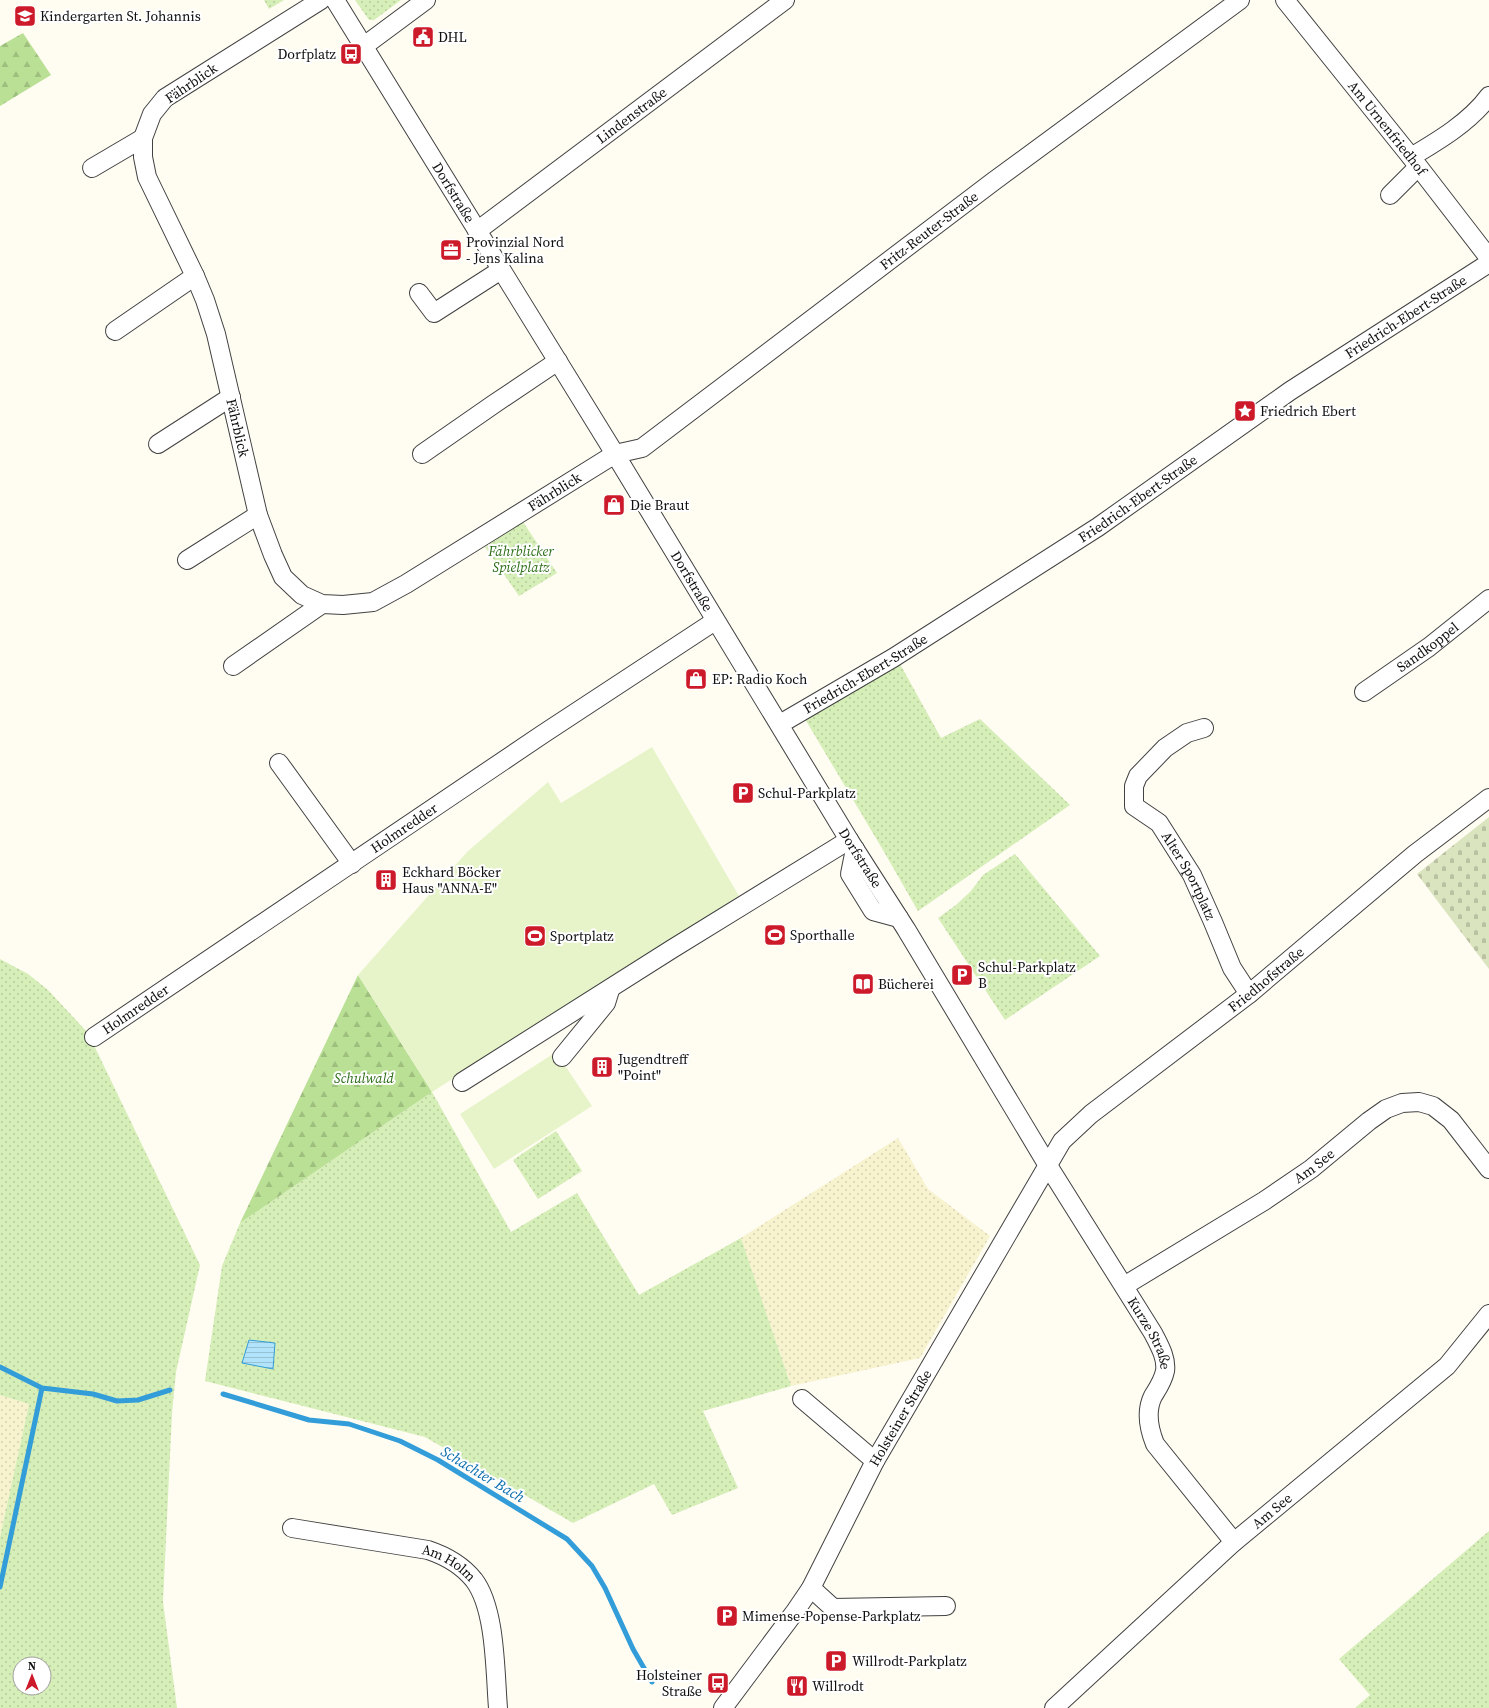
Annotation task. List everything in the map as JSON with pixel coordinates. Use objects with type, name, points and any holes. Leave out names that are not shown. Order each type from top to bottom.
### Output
[{"type":"street","name":"Fährblick","points":[[321,0],[165,98],[152,114],[143,138],[143,157],[147,177],[195,276],[216,334],[258,515],[283,577],[302,595],[322,604],[344,605],[373,602],[406,584],[615,454]]},
{"type":"street","name":"Dorfstraße","points":[[335,0],[615,454],[852,845],[899,918],[1047,1164]]},
{"type":"street","points":[[364,46],[426,0]]},
{"type":"street","name":"Lindenstraße","points":[[477,231],[785,0]]},
{"type":"street","name":"Fritz-Reuter-Straße","points":[[615,454],[642,448],[994,181],[1240,0]]},
{"type":"street","name":"Am Urnenfriedhof","points":[[1285,0],[1489,258]]},
{"type":"street","points":[[1390,195],[1414,162],[1484,104],[1489,96]]},
{"type":"street","points":[[92,168],[143,138]]},
{"type":"street","name":"Friedrich-Ebert-Straße","points":[[780,724],[892,658],[1098,527],[1290,391],[1489,263]]},
{"type":"street","points":[[419,294],[434,313],[501,270]]},
{"type":"street","points":[[115,331],[195,276]]},
{"type":"street","points":[[422,454],[558,361]]},
{"type":"street","points":[[158,444],[230,397]]},
{"type":"street","points":[[187,560],[258,515]]},
{"type":"street","name":"Sandkoppel","points":[[1364,692],[1429,647],[1489,599]]},
{"type":"street","points":[[233,666],[322,604]]},
{"type":"street","name":"Holmredder","points":[[94,1037],[543,734],[715,621]]},
{"type":"street","name":"Alter Sportplatz","points":[[1204,728],[1187,733],[1165,748],[1138,776],[1134,786],[1134,806],[1160,823],[1192,876],[1214,922],[1232,968],[1249,994]]},
{"type":"street","points":[[279,763],[352,864]]},
{"type":"street","name":"Friedhofstraße","points":[[1047,1164],[1062,1141],[1091,1114],[1249,994],[1415,854],[1489,798]]},
{"type":"street","points":[[462,1082],[678,945],[852,845]]},
{"type":"street","points":[[562,1057],[606,1003],[610,989]]},
{"type":"street","name":"Am See","points":[[1124,1286],[1270,1197],[1311,1169],[1374,1117],[1386,1109],[1402,1103],[1419,1102],[1433,1106],[1451,1120],[1489,1169]]},
{"type":"street","name":"Kurze Straße","points":[[1047,1164],[1124,1286],[1163,1353],[1165,1370],[1161,1384],[1152,1397],[1148,1414],[1149,1429],[1155,1444],[1234,1542]]},
{"type":"street","name":"Holsteiner Straße","points":[[723,1708],[811,1588],[874,1461],[1047,1164]]},
{"type":"street","name":"Am See","points":[[1054,1708],[1234,1542],[1447,1366],[1489,1314]]},
{"type":"street","points":[[802,1399],[874,1461]]},
{"type":"street","name":"Am Holm","points":[[292,1528],[428,1550],[446,1556],[460,1566],[474,1580],[483,1599],[490,1622],[498,1708]]},
{"type":"street","points":[[811,1588],[833,1608],[946,1606]]},
{"type":"shaded area","points":[[898,1138],[928,1189],[990,1236],[920,1358],[791,1386],[741,1238]]},
{"type":"shaded area","points":[[0,1395],[29,1404],[0,1537]]},
{"type":"green space","points":[[264,0],[284,0],[269,9]]},
{"type":"green space","points":[[355,0],[401,0],[374,20],[369,20]]},
{"type":"green space","points":[[23,33],[51,75],[0,106],[0,46]]},
{"type":"green space","name":"Fährblicker Spielplatz","points":[[523,522],[557,573],[519,596],[485,547]]},
{"type":"green space","points":[[900,664],[941,738],[980,719],[1070,805],[918,911],[805,719]]},
{"type":"green space","name":"Sportplatz","points":[[652,747],[739,896],[432,1092],[358,975],[467,852],[548,782],[561,803]]},
{"type":"green space","points":[[1489,817],[1489,969],[1417,874]]},
{"type":"green space","points":[[1015,854],[1100,956],[1005,1020],[938,918],[956,905],[971,891],[983,875]]},
{"type":"green space","points":[[0,959],[28,974],[48,990],[88,1033],[200,1265],[176,1372],[172,1413],[163,1602],[177,1708],[0,1708],[0,1537],[29,1404],[0,1395]]},
{"type":"green space","name":"Schulwald","points":[[358,975],[432,1092],[240,1223]]},
{"type":"green space","points":[[556,1052],[592,1106],[494,1169],[460,1114]]},
{"type":"green space","points":[[432,1092],[511,1232],[577,1193],[639,1295],[741,1238],[791,1386],[703,1411],[738,1488],[672,1515],[654,1484],[573,1523],[425,1437],[205,1381],[222,1266],[240,1223]]},
{"type":"green space","points":[[556,1131],[582,1171],[538,1199],[513,1160]]},
{"type":"green space","points":[[1489,1531],[1489,1708],[1355,1708],[1370,1695],[1339,1659]]},
{"type":"water","points":[[249,1340],[275,1343],[273,1369],[242,1363]]},
{"type":"waterway","name":"Schachter Bach","points":[[0,1367],[42,1388],[93,1394],[117,1401],[138,1400],[170,1390]]},
{"type":"waterway","points":[[0,1587],[42,1388]]},
{"type":"waterway","name":"Schachter Bach","points":[[223,1394],[309,1420],[349,1424],[400,1441],[438,1460],[567,1539],[592,1566],[605,1588],[633,1649],[652,1682]]},
{"type":"place","name":"Kindergarten St. Johannis","points":[[25,16]]},
{"type":"place","name":"DHL","points":[[423,37]]},
{"type":"place","name":"Dorfplatz","points":[[351,54]]},
{"type":"place","name":"Provinzial Nord - Jens Kalina","points":[[451,250]]},
{"type":"place","name":"Friedrich Ebert","points":[[1245,411]]},
{"type":"place","name":"Die Braut","points":[[614,505]]},
{"type":"place","name":"EP: Radio Koch","points":[[696,679]]},
{"type":"place","name":"Schul-Parkplatz","points":[[743,793]]},
{"type":"place","name":"Eckhard Böcker Haus \"ANNA-E\"","points":[[386,880]]},
{"type":"place","name":"Sporthalle","points":[[775,935]]},
{"type":"place","name":"Sportplatz","points":[[535,936]]},
{"type":"place","name":"Schul-Parkplatz B","points":[[962,975]]},
{"type":"place","name":"Bücherei","points":[[863,984]]},
{"type":"place","name":"Jugendtreff \"Point\"","points":[[602,1067]]},
{"type":"place","name":"Mimense-Popense-Parkplatz","points":[[727,1616]]},
{"type":"place","name":"Willrodt-Parkplatz","points":[[836,1661]]},
{"type":"place","name":"Holsteiner Straße","points":[[718,1683]]},
{"type":"place","name":"Willrodt","points":[[797,1686]]}]
